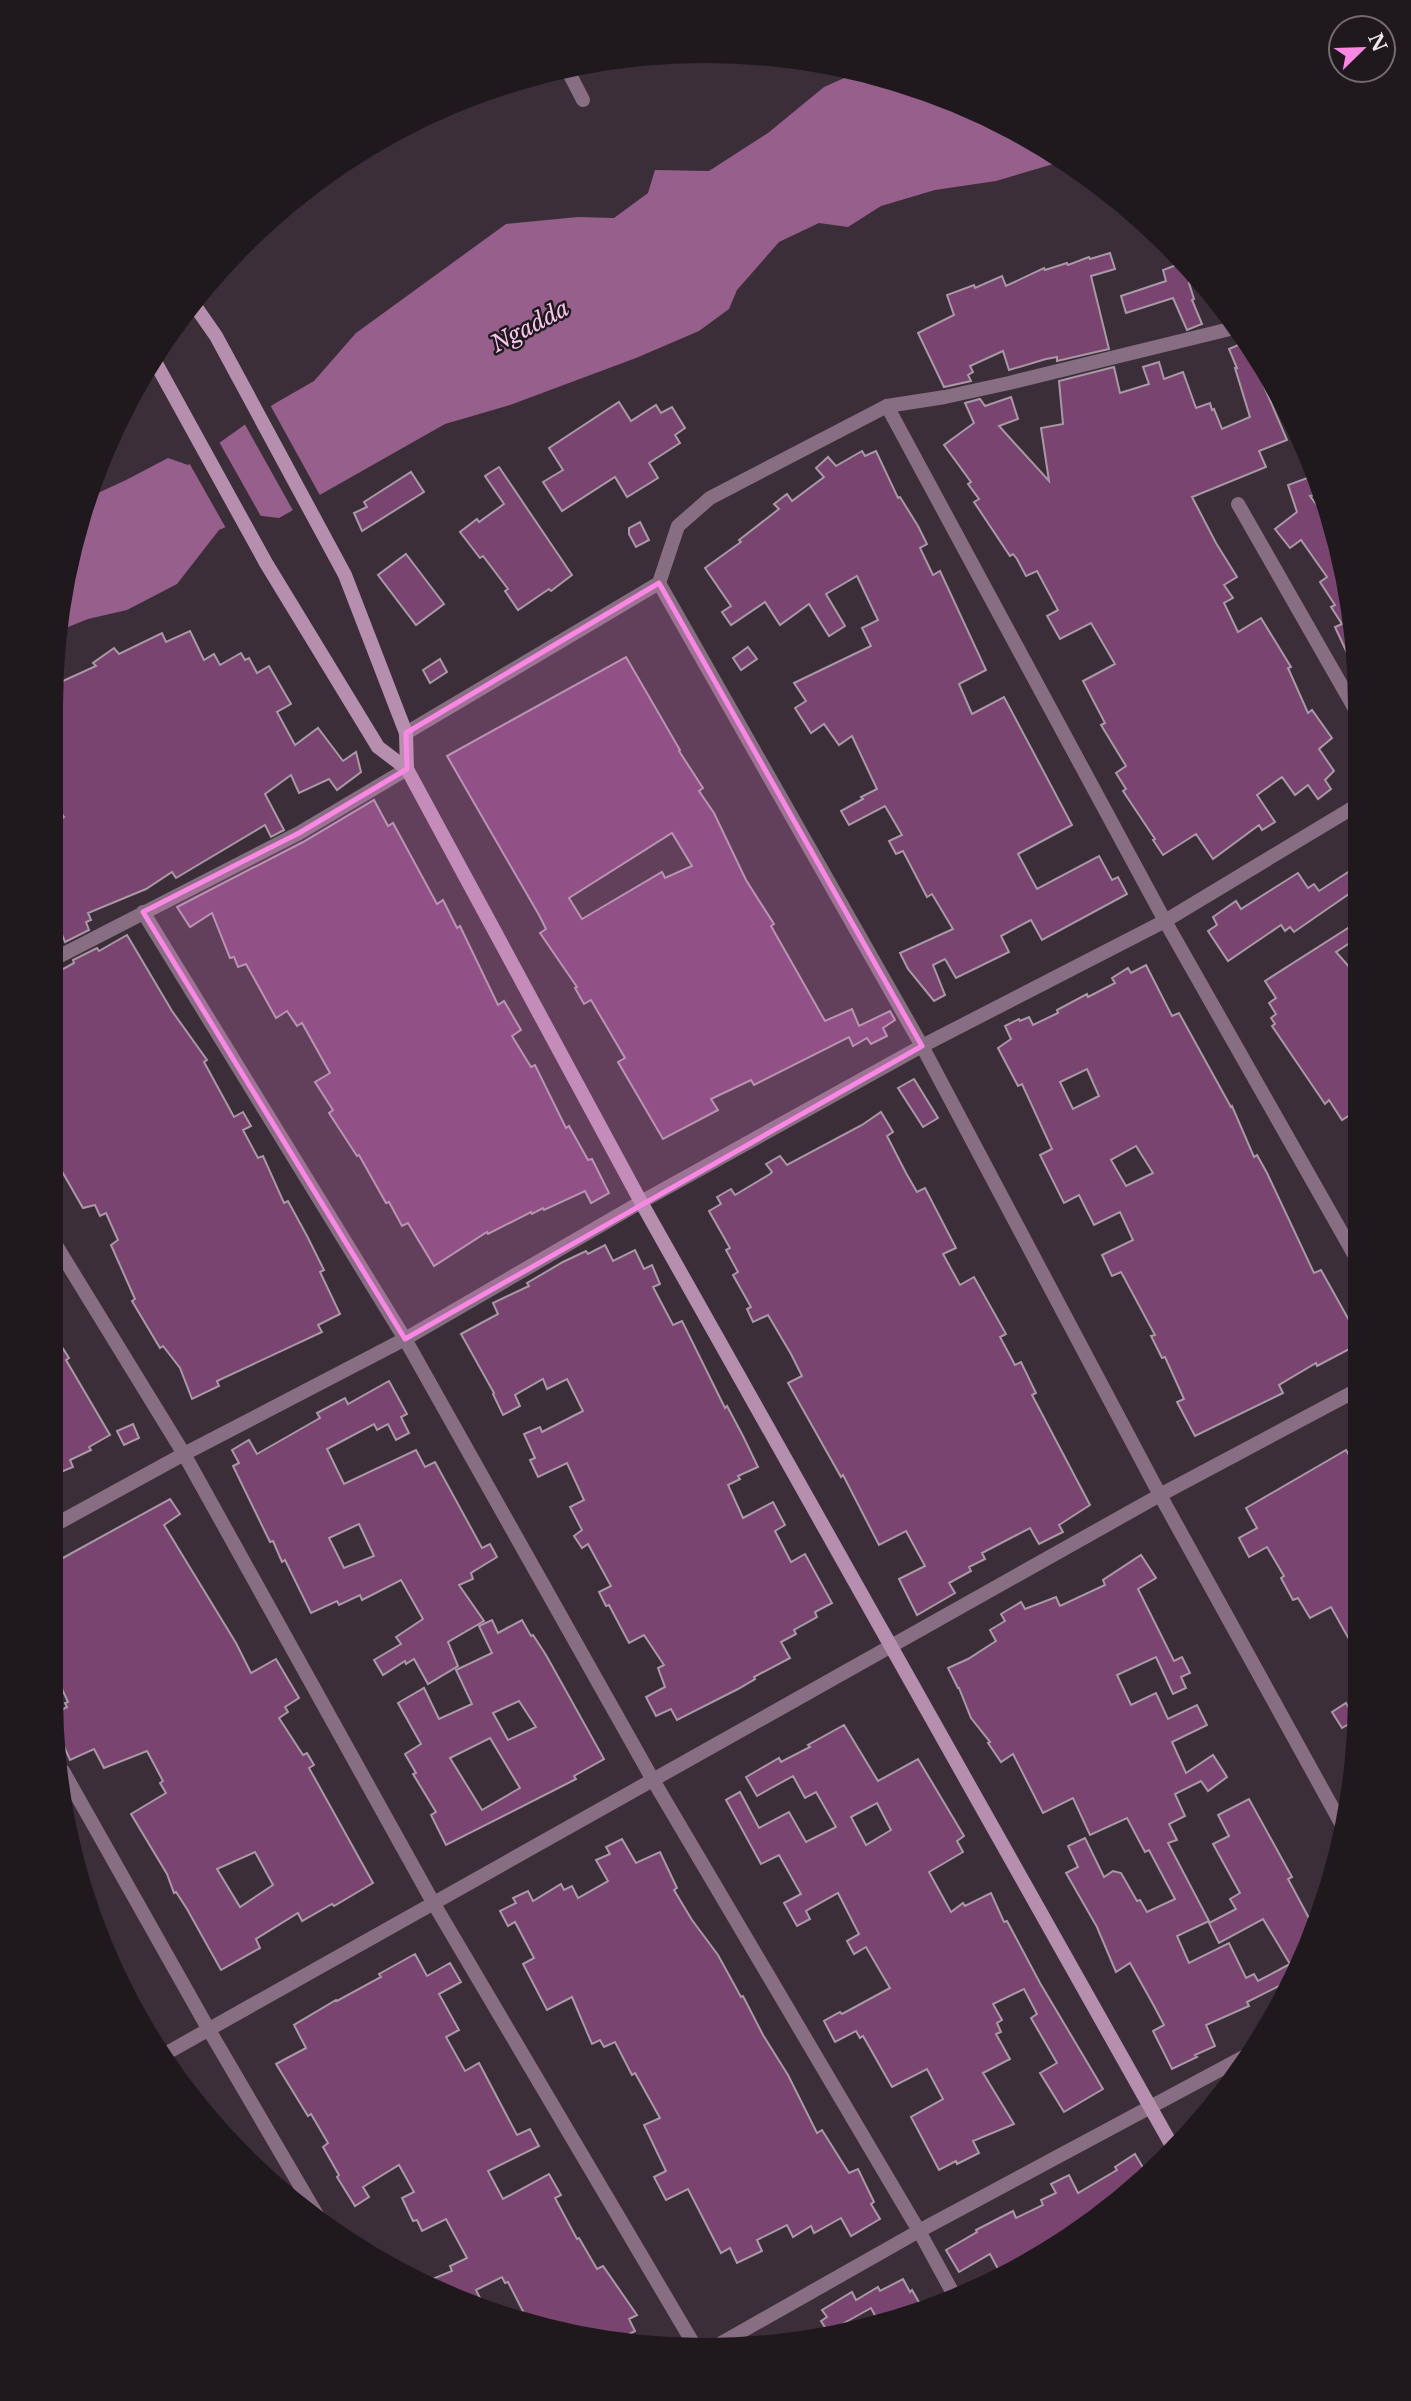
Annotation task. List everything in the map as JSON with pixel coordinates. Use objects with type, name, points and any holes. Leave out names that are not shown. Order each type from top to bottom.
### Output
[{"type":"main road","points":[[198,311],[216,337],[345,575],[406,733],[407,769]]},
{"type":"main road","points":[[159,369],[266,563],[378,747],[407,769],[641,1202],[1169,2140]]},
{"type":"street","points":[[571,77],[583,100]]},
{"type":"street","points":[[406,733],[659,583],[678,526],[710,498],[887,406],[1009,383],[1226,330]]},
{"type":"street","points":[[887,406],[1165,921],[1348,1244]]},
{"type":"street","points":[[1238,505],[1348,696]]},
{"type":"street","points":[[659,583],[922,1046],[1160,1495],[1337,1816]]},
{"type":"street","points":[[63,954],[299,833],[407,769]]},
{"type":"street","points":[[63,1520],[405,1339],[641,1202],[922,1046],[1165,921],[1348,811]]},
{"type":"street","points":[[143,912],[405,1339],[653,1780],[951,2289]]},
{"type":"street","points":[[63,1257],[184,1454],[434,1904],[690,2338]]},
{"type":"street","points":[[170,2051],[1160,1495],[1348,1395]]},
{"type":"street","points":[[68,1780],[309,2201]]},
{"type":"street","points":[[731,2337],[919,2231],[1232,2064]]},
{"type":"highlighted area","points":[[659,583],[922,1046],[405,1339],[143,912],[299,833],[407,769],[406,733]]},
{"type":"water","name":"Ngadda","points":[[844,78],[912,97],[990,129],[1052,165],[996,181],[935,190],[881,206],[848,227],[819,223],[779,242],[737,290],[729,309],[699,331],[636,358],[510,405],[445,424],[279,518],[253,515],[219,530],[177,584],[127,610],[88,619],[67,627],[75,580],[100,492],[168,458],[188,465],[274,404],[314,381],[356,333],[506,224],[578,217],[614,218],[648,193],[655,170],[709,171],[768,133],[824,87]]},
{"type":"pier","points":[[269,403],[322,499],[295,514],[243,421]]},
{"type":"pier","points":[[218,440],[263,520],[253,518],[227,530],[188,461]]},
{"type":"building","points":[[1110,253],[1115,269],[1091,276],[1109,349],[1057,361],[1057,357],[1046,359],[1009,370],[1003,351],[970,366],[973,372],[968,375],[971,381],[944,387],[918,333],[954,315],[947,295],[974,285],[975,288],[1002,276],[1006,286],[1044,268],[1045,270],[1067,263],[1068,265]]},
{"type":"building","points":[[1174,266],[1190,283],[1194,299],[1192,300],[1202,324],[1187,330],[1173,298],[1126,313],[1121,296],[1166,281],[1163,270]]},
{"type":"building","points":[[1237,345],[1240,349],[1267,393],[1287,440],[1259,451],[1266,467],[1192,497],[1237,577],[1224,585],[1233,598],[1224,603],[1238,632],[1261,618],[1291,667],[1288,668],[1308,713],[1312,710],[1332,738],[1319,749],[1334,771],[1325,780],[1331,789],[1318,799],[1308,785],[1295,795],[1282,777],[1257,795],[1275,822],[1262,830],[1259,825],[1213,859],[1196,834],[1163,855],[1123,791],[1126,789],[1116,773],[1126,766],[1101,725],[1105,723],[1083,681],[1115,664],[1091,623],[1060,639],[1047,616],[1058,610],[1037,571],[1026,576],[1013,554],[1010,556],[974,502],[979,499],[968,484],[971,482],[944,445],[974,423],[965,403],[980,399],[985,406],[1011,397],[1018,419],[999,426],[1049,481],[1041,428],[1063,424],[1059,381],[1114,367],[1120,393],[1149,384],[1143,367],[1159,362],[1164,379],[1183,372],[1196,408],[1210,403],[1222,429],[1250,417],[1229,349]]},
{"type":"building","points":[[619,402],[631,421],[656,405],[661,413],[672,407],[685,428],[675,435],[680,443],[649,463],[658,478],[627,497],[615,477],[562,511],[543,482],[563,470],[549,448]]},
{"type":"building","points":[[862,451],[865,456],[876,451],[898,498],[900,497],[927,544],[920,548],[933,575],[940,571],[986,670],[959,684],[972,714],[1004,697],[1072,825],[1018,854],[1037,889],[1099,856],[1112,880],[1118,877],[1127,894],[1042,940],[1031,920],[1001,936],[1009,952],[956,978],[945,959],[933,965],[945,995],[934,1001],[908,969],[900,953],[953,929],[932,894],[927,897],[903,851],[896,854],[889,841],[902,835],[885,806],[849,825],[841,811],[877,789],[852,736],[839,745],[824,724],[811,733],[795,708],[806,701],[794,683],[871,646],[862,628],[878,620],[857,576],[826,594],[845,626],[829,636],[809,604],[780,625],[765,602],[731,625],[722,612],[731,606],[705,568],[741,542],[739,540],[779,509],[774,504],[787,494],[792,501],[824,477],[816,468],[828,457],[836,466]]},
{"type":"building","points":[[499,467],[572,575],[518,610],[505,591],[508,589],[483,556],[480,558],[460,532],[504,504],[485,476]]},
{"type":"building","points":[[411,472],[424,492],[362,531],[354,513],[367,507],[364,502]]},
{"type":"building","points":[[1306,478],[1313,496],[1310,496],[1315,503],[1336,580],[1346,650],[1335,627],[1342,624],[1331,607],[1335,605],[1320,582],[1327,577],[1301,540],[1290,548],[1275,529],[1297,512],[1288,485]]},
{"type":"building","points":[[640,522],[649,540],[636,547],[629,528]]},
{"type":"building","points":[[406,554],[444,604],[416,625],[378,575]]},
{"type":"building","points":[[190,631],[204,660],[214,654],[220,665],[241,653],[245,660],[249,658],[257,673],[269,666],[291,704],[277,712],[295,745],[318,728],[343,761],[356,752],[361,772],[337,790],[329,779],[299,793],[291,775],[265,794],[284,830],[271,837],[265,825],[176,878],[172,872],[146,889],[88,913],[91,920],[86,922],[89,930],[65,942],[64,681],[96,666],[93,663],[114,648],[119,654],[162,633],[166,642]]},
{"type":"building","points":[[748,647],[757,659],[741,670],[733,658]]},
{"type":"building","points":[[626,657],[703,788],[699,791],[714,813],[746,880],[774,924],[771,926],[825,1021],[852,1009],[859,1026],[890,1011],[895,1020],[883,1028],[887,1036],[871,1044],[867,1038],[853,1046],[849,1037],[754,1085],[751,1080],[711,1099],[718,1110],[663,1139],[618,1062],[625,1058],[591,1000],[584,1004],[575,988],[577,987],[540,933],[546,929],[539,915],[447,756]],"holes":[[[672,833],[692,866],[665,878],[662,872],[582,919],[569,898]]]},
{"type":"building","points":[[440,659],[447,672],[430,683],[423,670]]},
{"type":"building","points":[[374,800],[388,826],[393,823],[437,904],[443,900],[457,928],[460,926],[498,1005],[504,1001],[521,1030],[512,1036],[531,1067],[535,1065],[566,1128],[569,1126],[588,1160],[592,1159],[609,1193],[591,1203],[585,1191],[544,1210],[543,1208],[532,1214],[531,1212],[488,1234],[487,1232],[434,1266],[408,1223],[402,1226],[389,1202],[386,1203],[359,1155],[357,1156],[329,1113],[333,1110],[315,1082],[330,1073],[302,1023],[297,1026],[287,1011],[276,1018],[246,964],[238,967],[234,957],[230,958],[212,913],[190,927],[177,907],[303,842]]},
{"type":"building","points":[[1348,872],[1348,895],[1294,932],[1290,927],[1285,931],[1281,925],[1228,961],[1208,931],[1217,925],[1213,917],[1236,901],[1241,909],[1298,873],[1308,888],[1314,884],[1319,891]]},
{"type":"building","points":[[1348,928],[1348,944],[1336,952],[1348,966],[1348,1116],[1342,1120],[1329,1100],[1325,1104],[1272,1026],[1275,1024],[1271,1018],[1276,1014],[1269,1003],[1276,998],[1265,981]]},
{"type":"building","points":[[127,935],[172,1011],[207,1060],[204,1062],[234,1117],[243,1112],[251,1126],[243,1130],[258,1158],[263,1156],[284,1203],[288,1201],[307,1236],[324,1270],[320,1272],[340,1314],[318,1325],[322,1332],[217,1381],[219,1386],[192,1399],[180,1368],[163,1346],[160,1348],[132,1301],[135,1299],[111,1245],[118,1240],[106,1213],[100,1216],[95,1205],[83,1208],[63,1173],[63,969],[74,963],[73,960],[97,948],[99,951]]},
{"type":"building","points":[[1146,965],[1172,1016],[1179,1013],[1232,1106],[1254,1157],[1257,1155],[1267,1173],[1314,1273],[1321,1270],[1348,1318],[1348,1350],[1317,1366],[1316,1363],[1279,1385],[1283,1393],[1195,1436],[1177,1402],[1184,1399],[1165,1357],[1162,1358],[1151,1336],[1155,1335],[1121,1272],[1112,1276],[1102,1255],[1133,1240],[1120,1212],[1094,1225],[1079,1195],[1064,1203],[1040,1155],[1052,1149],[1022,1084],[1018,1086],[998,1048],[1011,1039],[1005,1026],[1029,1017],[1033,1025],[1087,994],[1088,997],[1115,983],[1112,978],[1128,968],[1131,973]],"holes":[[[1087,1069],[1099,1096],[1073,1109],[1060,1082]],[[1136,1146],[1153,1173],[1126,1186],[1111,1160]]]},
{"type":"building","points":[[914,1079],[938,1118],[923,1127],[898,1088]]},
{"type":"building","points":[[881,1112],[893,1132],[887,1136],[906,1173],[917,1192],[925,1188],[956,1248],[943,1254],[960,1285],[974,1277],[1006,1334],[1000,1337],[1015,1365],[1021,1362],[1036,1393],[1032,1395],[1090,1505],[1059,1525],[1063,1532],[1039,1544],[1030,1528],[982,1553],[985,1559],[969,1567],[971,1571],[949,1583],[955,1593],[917,1615],[899,1579],[925,1566],[906,1531],[879,1545],[843,1475],[841,1477],[788,1383],[802,1376],[791,1354],[768,1315],[753,1322],[747,1309],[751,1307],[733,1275],[738,1272],[726,1250],[730,1248],[709,1211],[721,1204],[717,1197],[731,1189],[735,1195],[770,1174],[772,1172],[766,1164],[780,1156],[787,1165]]},
{"type":"building","points":[[605,1245],[613,1261],[635,1250],[644,1269],[652,1265],[660,1284],[653,1287],[673,1325],[682,1321],[725,1408],[727,1406],[743,1436],[758,1467],[738,1476],[740,1479],[728,1485],[743,1518],[773,1502],[785,1525],[775,1531],[791,1562],[805,1554],[832,1603],[815,1612],[817,1617],[794,1630],[796,1634],[781,1642],[790,1658],[754,1677],[755,1679],[738,1689],[677,1720],[671,1709],[656,1716],[646,1697],[665,1687],[658,1668],[664,1665],[644,1635],[629,1643],[599,1592],[611,1586],[588,1544],[582,1548],[574,1536],[582,1530],[570,1507],[584,1500],[567,1463],[538,1477],[530,1460],[535,1458],[524,1434],[540,1427],[542,1432],[583,1411],[567,1379],[547,1389],[543,1379],[515,1395],[520,1406],[503,1415],[494,1393],[461,1334],[498,1314],[493,1303],[529,1286],[527,1283],[563,1262]]},
{"type":"building","points":[[63,1349],[69,1358],[66,1360],[110,1435],[89,1447],[91,1450],[70,1460],[73,1467],[63,1471]]},
{"type":"building","points":[[389,1381],[407,1414],[401,1417],[409,1433],[396,1440],[388,1424],[377,1430],[374,1424],[327,1449],[344,1484],[416,1450],[425,1467],[435,1462],[482,1548],[490,1544],[497,1557],[471,1573],[473,1579],[459,1585],[484,1621],[448,1642],[458,1666],[428,1684],[414,1659],[406,1664],[405,1661],[383,1675],[374,1660],[401,1644],[396,1637],[423,1619],[401,1580],[362,1600],[360,1595],[339,1605],[337,1601],[311,1613],[285,1560],[282,1562],[273,1541],[270,1542],[233,1466],[239,1463],[232,1450],[249,1440],[257,1454],[320,1418],[317,1413],[345,1398],[348,1404]],"holes":[[[359,1524],[374,1556],[344,1568],[329,1538]]]},
{"type":"building","points":[[133,1424],[139,1438],[124,1445],[117,1431]]},
{"type":"building","points":[[1346,1450],[1348,1637],[1331,1607],[1310,1618],[1298,1598],[1293,1600],[1281,1578],[1284,1576],[1267,1547],[1249,1557],[1239,1538],[1257,1528],[1246,1508]]},
{"type":"building","points":[[170,1499],[180,1514],[164,1525],[236,1643],[251,1673],[276,1659],[299,1698],[285,1707],[288,1712],[279,1718],[303,1755],[307,1753],[314,1765],[309,1768],[373,1883],[302,1921],[298,1913],[256,1939],[260,1948],[221,1970],[187,1909],[176,1892],[174,1893],[167,1874],[131,1814],[166,1793],[160,1783],[163,1781],[147,1751],[104,1768],[94,1749],[70,1760],[64,1738],[63,1709],[68,1702],[63,1691],[63,1558]],"holes":[[[255,1852],[273,1885],[240,1907],[217,1869]]]},
{"type":"building","points":[[1141,1555],[1156,1578],[1138,1589],[1174,1661],[1182,1657],[1190,1673],[1181,1677],[1186,1688],[1173,1694],[1156,1657],[1117,1675],[1131,1705],[1156,1693],[1168,1719],[1197,1705],[1207,1725],[1172,1742],[1186,1773],[1213,1755],[1227,1777],[1208,1791],[1201,1781],[1175,1794],[1185,1816],[1169,1824],[1177,1840],[1168,1843],[1209,1921],[1177,1936],[1189,1963],[1229,1943],[1246,1978],[1254,1974],[1258,1981],[1289,1965],[1279,1986],[1247,2002],[1249,2006],[1206,2025],[1215,2046],[1172,2069],[1153,2031],[1164,2025],[1154,2006],[1130,1963],[1116,1972],[1097,1927],[1066,1873],[1078,1867],[1068,1846],[1085,1838],[1104,1877],[1113,1871],[1121,1873],[1137,1901],[1140,1900],[1147,1912],[1175,1899],[1149,1850],[1145,1852],[1127,1818],[1090,1835],[1073,1798],[1043,1813],[1013,1754],[1001,1762],[988,1743],[990,1742],[971,1718],[948,1668],[996,1641],[990,1630],[1005,1621],[1001,1614],[1021,1602],[1025,1609],[1056,1597],[1060,1606],[1105,1585],[1103,1580]]},
{"type":"building","points":[[492,1620],[498,1633],[522,1620],[546,1655],[604,1759],[574,1776],[576,1779],[446,1845],[431,1815],[436,1812],[413,1774],[416,1773],[405,1754],[421,1744],[398,1703],[424,1688],[439,1719],[472,1704],[456,1670],[492,1653],[479,1626]],"holes":[[[519,1701],[536,1727],[508,1740],[493,1713]],[[490,1738],[520,1788],[482,1810],[450,1758]]]},
{"type":"building","points":[[1346,1703],[1347,1725],[1342,1728],[1332,1712]]},
{"type":"building","points":[[844,1725],[878,1781],[918,1759],[964,1836],[957,1841],[963,1852],[929,1872],[951,1912],[963,1903],[965,1906],[991,1893],[1004,1922],[1007,1921],[1040,1983],[1103,2089],[1064,2112],[1040,2073],[1057,2063],[1031,2018],[1037,2014],[1024,1989],[993,2004],[1002,2020],[997,2023],[1001,2032],[996,2034],[1010,2059],[983,2073],[1014,2124],[973,2141],[979,2153],[939,2170],[911,2117],[943,2099],[927,2069],[892,2087],[863,2036],[860,2038],[856,2031],[835,2042],[824,2021],[890,1988],[866,1947],[854,1954],[847,1941],[859,1934],[838,1893],[806,1911],[810,1919],[797,1926],[784,1903],[801,1894],[779,1855],[761,1864],[726,1800],[740,1792],[759,1828],[789,1812],[806,1842],[836,1827],[816,1792],[805,1798],[793,1776],[757,1796],[746,1777],[779,1758],[781,1762],[810,1747],[808,1745]],"holes":[[[877,1803],[891,1830],[866,1845],[851,1817]]]},
{"type":"building","points":[[1249,1799],[1292,1877],[1288,1879],[1308,1917],[1289,1963],[1263,1919],[1219,1943],[1209,1923],[1236,1909],[1230,1899],[1240,1893],[1213,1844],[1229,1836],[1218,1815]]},
{"type":"building","points":[[622,1839],[636,1863],[660,1852],[677,1888],[674,1890],[718,1955],[741,1997],[743,1996],[817,2133],[822,2130],[849,2173],[858,2169],[874,2202],[871,2204],[880,2219],[851,2236],[841,2218],[814,2233],[811,2226],[793,2237],[787,2225],[757,2240],[762,2251],[737,2263],[730,2248],[721,2253],[688,2189],[666,2200],[654,2177],[666,2171],[644,2125],[660,2118],[635,2073],[632,2075],[615,2042],[604,2047],[600,2040],[592,2044],[572,1997],[547,2010],[523,1964],[534,1958],[515,1922],[508,1926],[500,1911],[516,1903],[513,1898],[528,1891],[533,1901],[561,1884],[564,1890],[572,1886],[578,1898],[608,1881],[596,1860],[610,1854],[606,1847]]},
{"type":"building","points":[[415,1954],[427,1976],[450,1963],[461,1982],[439,1994],[459,2030],[446,2037],[465,2071],[479,2063],[517,2135],[530,2129],[539,2146],[488,2171],[503,2199],[549,2174],[561,2195],[555,2198],[577,2239],[579,2238],[597,2269],[603,2266],[637,2315],[629,2319],[635,2331],[630,2334],[580,2326],[523,2311],[508,2282],[505,2283],[502,2277],[476,2290],[479,2296],[435,2278],[452,2271],[450,2266],[467,2258],[446,2219],[422,2231],[417,2220],[413,2221],[402,2198],[414,2192],[399,2165],[363,2187],[369,2197],[355,2206],[323,2147],[328,2143],[276,2064],[306,2048],[294,2025],[381,1977],[379,1974]]},
{"type":"building","points":[[1135,2154],[1142,2167],[1062,2230],[997,2268],[990,2254],[959,2272],[946,2250],[977,2232],[976,2230],[1013,2211],[1016,2218],[1043,2205],[1041,2200],[1056,2193],[1051,2184],[1069,2175],[1078,2193],[1117,2170],[1115,2167]]},
{"type":"building","points":[[903,2279],[919,2301],[875,2315],[871,2308],[845,2323],[831,2326],[825,2327],[821,2321],[827,2317],[822,2310],[852,2292],[856,2300],[878,2287],[880,2291]]}]
